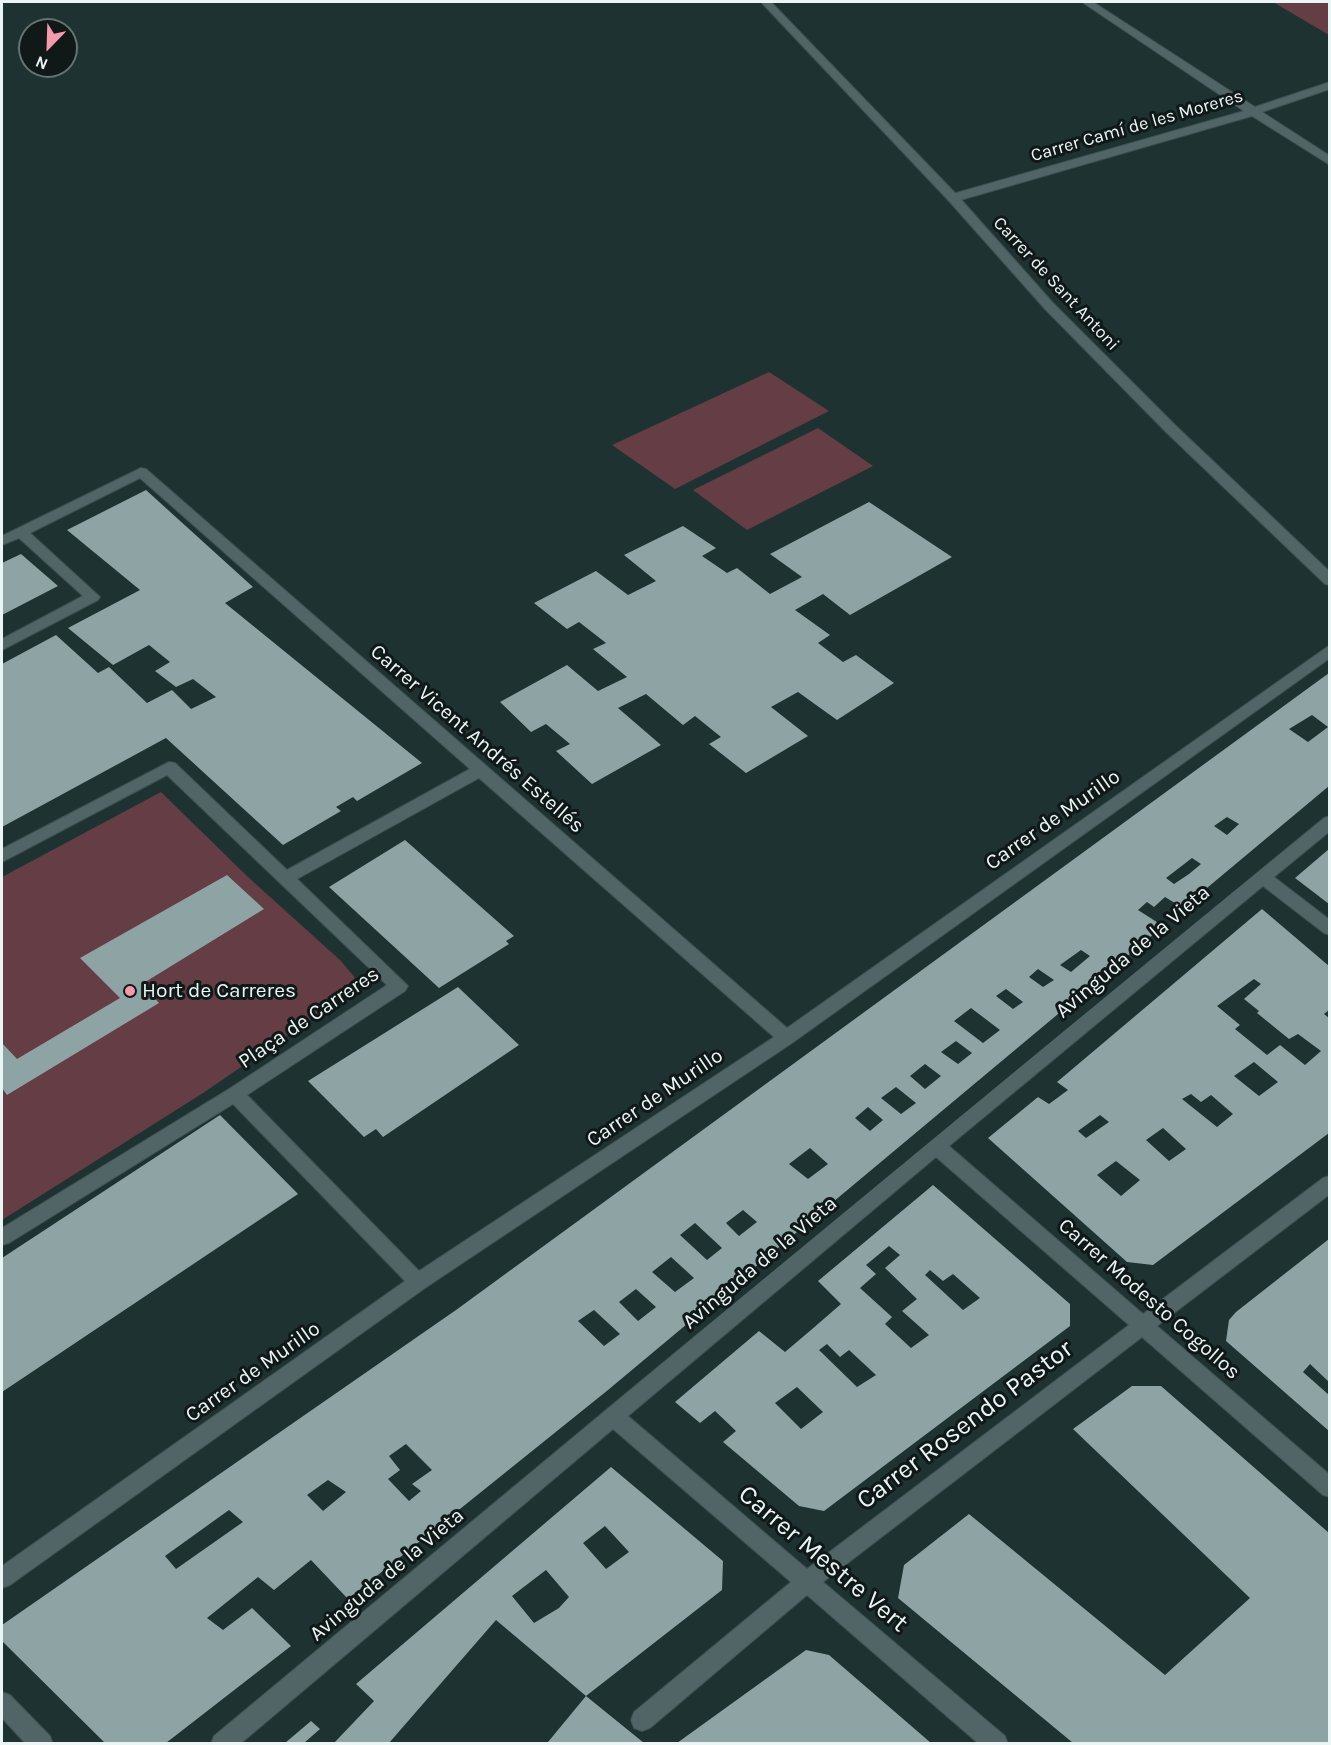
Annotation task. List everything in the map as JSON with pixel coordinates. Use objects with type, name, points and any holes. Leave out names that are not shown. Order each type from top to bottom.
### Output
[{"type":"street","name":"Carrer de Sant Antoni","points":[[766,2],[953,198],[1081,339],[1329,581]]},
{"type":"street","points":[[1087,2],[1329,162]]},
{"type":"street","name":"Carrer Camí de les Moreres","points":[[953,198],[1252,112],[1329,85]]},
{"type":"street","name":"Carrer Vicent Andrés Estellés","points":[[20,531],[141,472],[786,1038]]},
{"type":"street","points":[[2,541],[20,531],[93,597],[2,645]]},
{"type":"street","name":"Carrer de Murillo","points":[[2,1578],[418,1282],[786,1038],[1329,650]]},
{"type":"street","name":"Plaça de Carreres","points":[[2,856],[169,767],[399,986],[236,1094],[2,1237]]},
{"type":"street","points":[[286,878],[481,770]]},
{"type":"street","name":"Avinguda de la Vieta","points":[[222,1743],[936,1146],[1329,822]]},
{"type":"street","points":[[1262,876],[1329,930]]},
{"type":"street","name":"Plaça de Carreres","points":[[236,1094],[418,1282]]},
{"type":"street","name":"Carrer Modesto Cogollos","points":[[936,1146],[1329,1488]]},
{"type":"street","name":"Carrer Rosendo Pastor","points":[[642,1720],[808,1581],[1329,1183]]},
{"type":"street","name":"Carrer Mestre Vert","points":[[614,1417],[997,1743]]},
{"type":"street","points":[[2,1703],[42,1743]]},
{"type":"shaded area","points":[[1273,2],[1329,2],[1329,35]]},
{"type":"shaded area","points":[[769,372],[829,411],[675,489],[612,445]]},
{"type":"shaded area","points":[[818,428],[873,466],[747,530],[693,490]]},
{"type":"shaded area","points":[[161,792],[248,877],[341,961],[361,985],[203,1093],[2,1220],[2,877]]},
{"type":"building","points":[[146,490],[253,587],[225,603],[422,763],[357,801],[353,797],[336,807],[341,811],[283,845],[166,738],[2,827],[2,664],[56,635],[98,673],[109,667],[147,703],[172,690],[191,709],[216,697],[193,679],[176,687],[155,671],[170,662],[149,645],[113,665],[68,628],[140,590],[67,530]]},
{"type":"building","points":[[869,502],[952,557],[850,615],[823,594],[795,610],[830,635],[818,643],[843,662],[856,655],[894,683],[837,720],[798,692],[771,707],[808,736],[746,773],[709,744],[721,737],[695,716],[683,725],[646,694],[618,708],[661,745],[592,784],[556,751],[570,744],[546,724],[531,732],[500,702],[567,665],[598,691],[627,677],[593,649],[606,643],[579,622],[567,629],[534,603],[596,571],[628,595],[656,581],[624,555],[683,526],[716,548],[702,556],[727,573],[737,568],[770,594],[802,577],[770,554]]},
{"type":"building","points":[[21,554],[58,586],[2,615],[2,563]]},
{"type":"building","points":[[1329,673],[1329,786],[1183,908],[1165,897],[1154,907],[1147,902],[1138,910],[1163,926],[608,1390],[348,1599],[311,1560],[274,1590],[258,1577],[207,1618],[223,1630],[252,1608],[291,1646],[166,1743],[105,1743],[2,1641],[2,1625],[456,1310]],"holes":[[[1312,715],[1328,727],[1308,742],[1289,729]],[[1227,817],[1239,824],[1227,835],[1214,826]],[[1192,858],[1201,864],[1174,884],[1166,878]],[[1081,950],[1090,956],[1071,972],[1060,965]],[[1038,969],[1054,980],[1043,987],[1029,977]],[[1006,989],[1023,1002],[1013,1009],[996,996]],[[971,1008],[1000,1030],[983,1043],[954,1021]],[[956,1041],[972,1053],[958,1064],[941,1052]],[[925,1064],[941,1076],[925,1089],[910,1076]],[[896,1087],[916,1103],[901,1114],[881,1098]],[[868,1107],[883,1120],[870,1131],[855,1118]],[[810,1148],[828,1164],[808,1179],[789,1164]],[[743,1210],[757,1222],[739,1236],[726,1223]],[[695,1223],[722,1248],[707,1260],[680,1235]],[[671,1257],[694,1278],[675,1292],[652,1272]],[[636,1289],[656,1307],[638,1321],[619,1302]],[[594,1310],[620,1334],[604,1346],[578,1321]],[[406,1444],[432,1470],[412,1484],[421,1491],[409,1501],[388,1479],[400,1470],[389,1456]],[[328,1480],[346,1492],[323,1511],[307,1495]],[[229,1510],[243,1522],[176,1569],[165,1556]]]},
{"type":"building","points":[[405,840],[514,936],[506,941],[509,944],[439,988],[329,887]]},
{"type":"building","points":[[1329,849],[1329,904],[1295,878]]},
{"type":"building","name":"Hort de Carreres","points":[[227,875],[264,909],[142,984],[159,1003],[7,1095],[2,1088],[2,1043],[17,1059],[120,998],[80,958]]},
{"type":"building","points":[[1262,909],[1329,966],[1329,1010],[1324,1014],[1329,1018],[1329,1133],[1153,1265],[1127,1262],[988,1138],[1038,1097],[1049,1104],[1068,1090],[1057,1082]],"holes":[[[1254,979],[1261,984],[1244,999],[1259,1011],[1257,1013],[1289,1039],[1298,1034],[1321,1051],[1305,1065],[1280,1045],[1267,1055],[1235,1029],[1240,1025],[1217,1006]],[[1254,1062],[1278,1082],[1259,1096],[1234,1076]],[[1191,1094],[1201,1102],[1211,1095],[1233,1114],[1217,1127],[1182,1099]],[[1100,1115],[1109,1122],[1086,1138],[1078,1131]],[[1163,1128],[1186,1149],[1169,1161],[1146,1140]],[[1116,1161],[1140,1180],[1121,1196],[1097,1175]]]},
{"type":"building","points":[[458,987],[519,1045],[383,1137],[376,1129],[364,1137],[308,1081]]},
{"type":"building","points":[[220,1115],[298,1194],[2,1392],[2,1258]]},
{"type":"building","points":[[933,1185],[1070,1304],[1070,1326],[824,1511],[799,1506],[723,1442],[736,1431],[715,1411],[700,1423],[675,1402],[759,1331],[785,1352],[841,1304],[818,1281]],"holes":[[[889,1246],[900,1255],[885,1268],[917,1299],[902,1311],[929,1335],[911,1348],[885,1324],[892,1317],[860,1288],[876,1274],[866,1265]],[[930,1270],[943,1281],[953,1274],[980,1298],[963,1310],[925,1275]],[[827,1344],[840,1357],[849,1350],[876,1375],[857,1387],[819,1350]],[[797,1387],[823,1412],[801,1429],[775,1403]]]},
{"type":"building","points":[[1329,1239],[1329,1382],[1310,1364],[1303,1372],[1329,1395],[1329,1431],[1226,1341],[1229,1320],[1236,1312]]},
{"type":"building","points":[[1132,1386],[1161,1386],[1329,1533],[1329,1743],[1073,1743],[898,1598],[904,1565],[969,1514],[1165,1675],[1250,1598],[1073,1429]]},
{"type":"building","points":[[611,1467],[723,1561],[722,1590],[586,1696],[496,1620],[389,1743],[334,1743],[374,1701],[356,1684]],"holes":[[[605,1526],[629,1552],[606,1569],[583,1543]],[[546,1570],[569,1597],[559,1608],[534,1623],[512,1596]]]},
{"type":"building","points":[[806,1650],[829,1655],[931,1743],[677,1743]]},
{"type":"building","points":[[586,1696],[644,1743],[548,1742]]},
{"type":"building","points":[[311,1721],[320,1729],[304,1743],[285,1743]]},
{"type":"place","name":"Hort de Carreres","points":[[130,991]]}]
